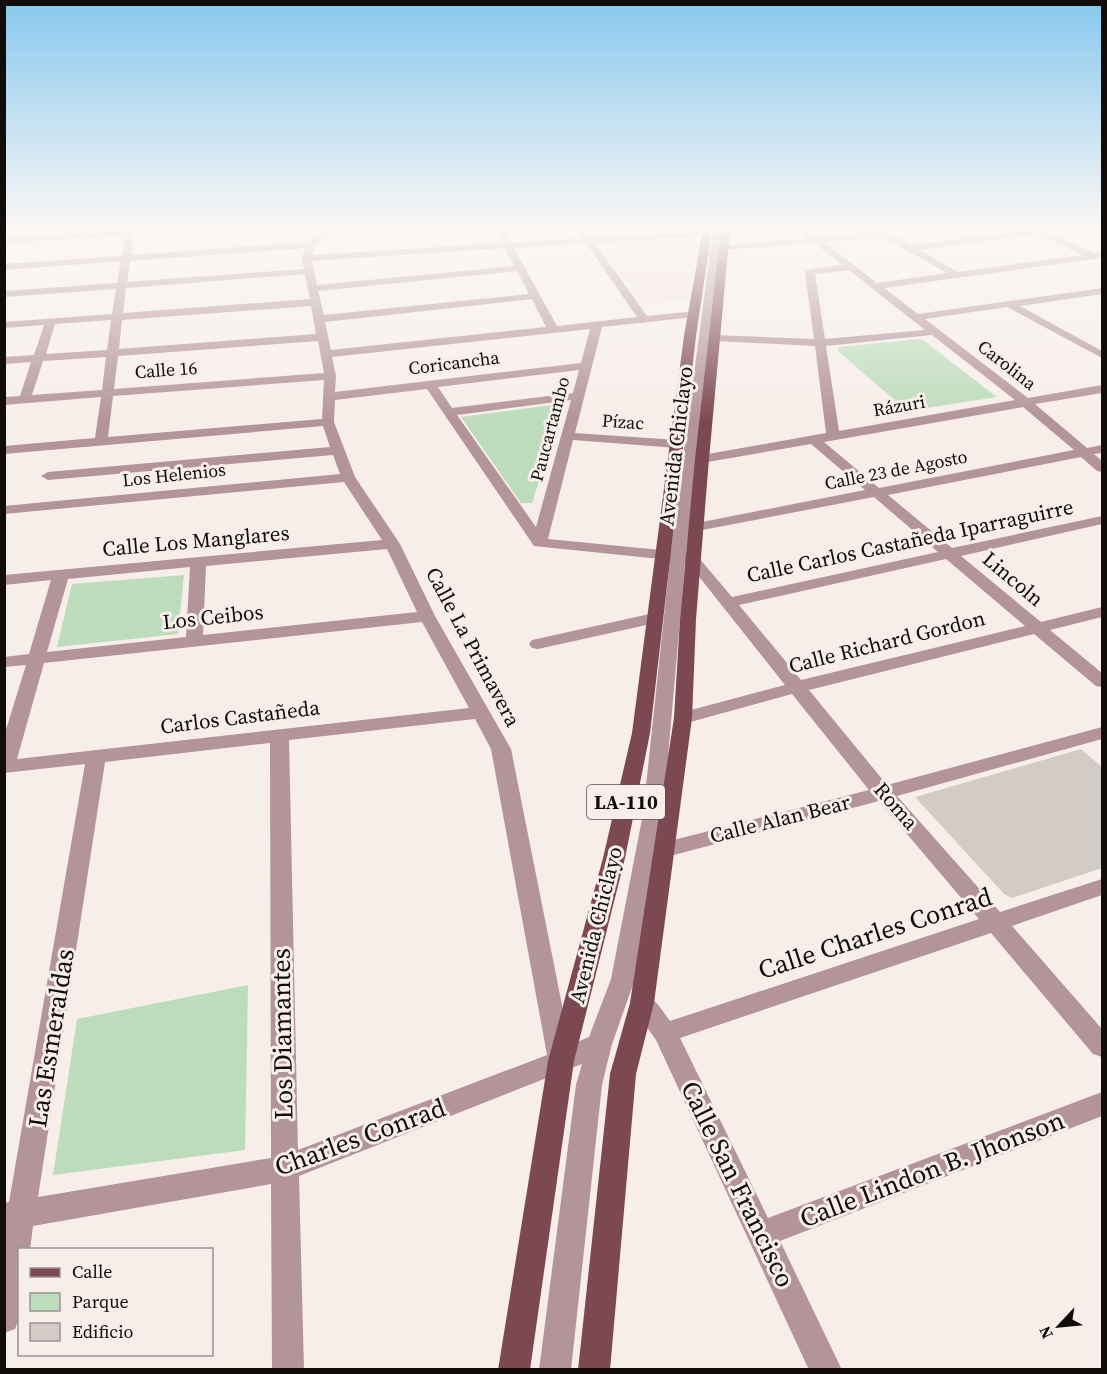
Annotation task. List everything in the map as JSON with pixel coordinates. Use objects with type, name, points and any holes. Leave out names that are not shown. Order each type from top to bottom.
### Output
[{"type":"main road","name":"Avenida Chiclayo","points":[[594,1370],[623,1074],[642,1003],[666,849],[683,718],[688,619],[678,557],[668,524],[690,336],[701,293]]},
{"type":"main road","name":"Avenida Chiclayo","points":[[514,1370],[561,1061],[614,858],[641,734],[654,618],[678,557],[697,527],[702,459],[716,338],[716,293]]},
{"type":"street","points":[[101,441],[120,293]]},
{"type":"street","name":"Calle La Primavera","points":[[315,293],[330,376],[328,422],[348,477],[392,544],[427,616],[501,748],[561,1061]]},
{"type":"street","points":[[533,293],[553,329]]},
{"type":"street","points":[[626,293],[644,319]]},
{"type":"street","name":"Avenida Chiclayo","points":[[555,1370],[589,1085],[599,1044],[623,979],[653,814],[678,557],[710,293]]},
{"type":"street","points":[[812,293],[833,436]]},
{"type":"street","name":"Carolina","points":[[884,293],[1025,402],[1102,468]]},
{"type":"street","points":[[916,317],[1088,293]]},
{"type":"street","points":[[1082,294],[1102,304]]},
{"type":"street","points":[[320,319],[535,296]]},
{"type":"street","points":[[4,325],[316,302]]},
{"type":"street","points":[[1008,304],[1102,355]]},
{"type":"street","points":[[326,354],[695,314]]},
{"type":"street","points":[[25,399],[51,321]]},
{"type":"street","name":"Paucartambo","points":[[539,543],[597,324]]},
{"type":"street","points":[[716,338],[818,343],[934,332]]},
{"type":"street","points":[[4,361],[323,337]]},
{"type":"street","name":"Coricancha","points":[[328,397],[585,366]]},
{"type":"street","name":"Calle 16","points":[[4,401],[330,376]]},
{"type":"street","points":[[430,384],[539,543],[678,557]]},
{"type":"street","name":"Rázuri","points":[[702,459],[1102,389]]},
{"type":"street","points":[[448,412],[577,396]]},
{"type":"street","points":[[4,450],[328,422]]},
{"type":"street","name":"Pízac","points":[[566,436],[677,444]]},
{"type":"street","name":"Lincoln","points":[[813,439],[1102,682]]},
{"type":"street","name":"Calle 23 de Agosto","points":[[697,527],[1102,449]]},
{"type":"street","points":[[48,476],[340,450]]},
{"type":"street","name":"Los Helenios","points":[[4,510],[348,477]]},
{"type":"street","name":"Calle Carlos Castañeda Iparraguirre","points":[[726,603],[1102,520]]},
{"type":"street","name":"Calle Los Manglares","points":[[4,580],[392,544]]},
{"type":"street","name":"Roma","points":[[678,557],[726,603],[884,793],[1102,1046]]},
{"type":"street","points":[[194,641],[198,562]]},
{"type":"street","points":[[5,767],[61,574]]},
{"type":"street","name":"Calle Richard Gordon","points":[[683,718],[797,687],[1102,612]]},
{"type":"street","name":"Los Ceibos","points":[[4,662],[427,616]]},
{"type":"street","points":[[538,644],[654,618]]},
{"type":"street","name":"Carlos Castañeda","points":[[5,767],[481,712]]},
{"type":"street","name":"Calle Alan Bear","points":[[666,849],[884,793],[1102,733]]},
{"type":"street","name":"Los Diamantes","points":[[279,735],[288,1370]]},
{"type":"street","name":"Las Esmeraldas","points":[[4,1318],[13,1216],[96,758]]},
{"type":"street","name":"Calle Charles Conrad","points":[[665,1033],[1102,887]]},
{"type":"street","name":"Calle San Francisco","points":[[642,1003],[665,1033],[826,1370]]},
{"type":"street","name":"Charles Conrad","points":[[13,1216],[284,1169],[599,1044]]},
{"type":"street","name":"Calle Lindon B. Jhonson","points":[[762,1234],[1102,1104]]},
{"type":"shaded area","points":[[635,293],[689,293],[688,299],[643,304]]},
{"type":"green space","points":[[919,339],[997,397],[907,411],[838,351],[839,347]]},
{"type":"green space","points":[[564,405],[532,503],[521,503],[461,417]]},
{"type":"green space","points":[[184,575],[178,634],[57,647],[72,584]]},
{"type":"green space","points":[[248,985],[245,1150],[53,1175],[77,1019]]},
{"type":"building","points":[[1081,749],[1102,767],[1102,868],[1012,898],[1004,894],[915,797]]}]
